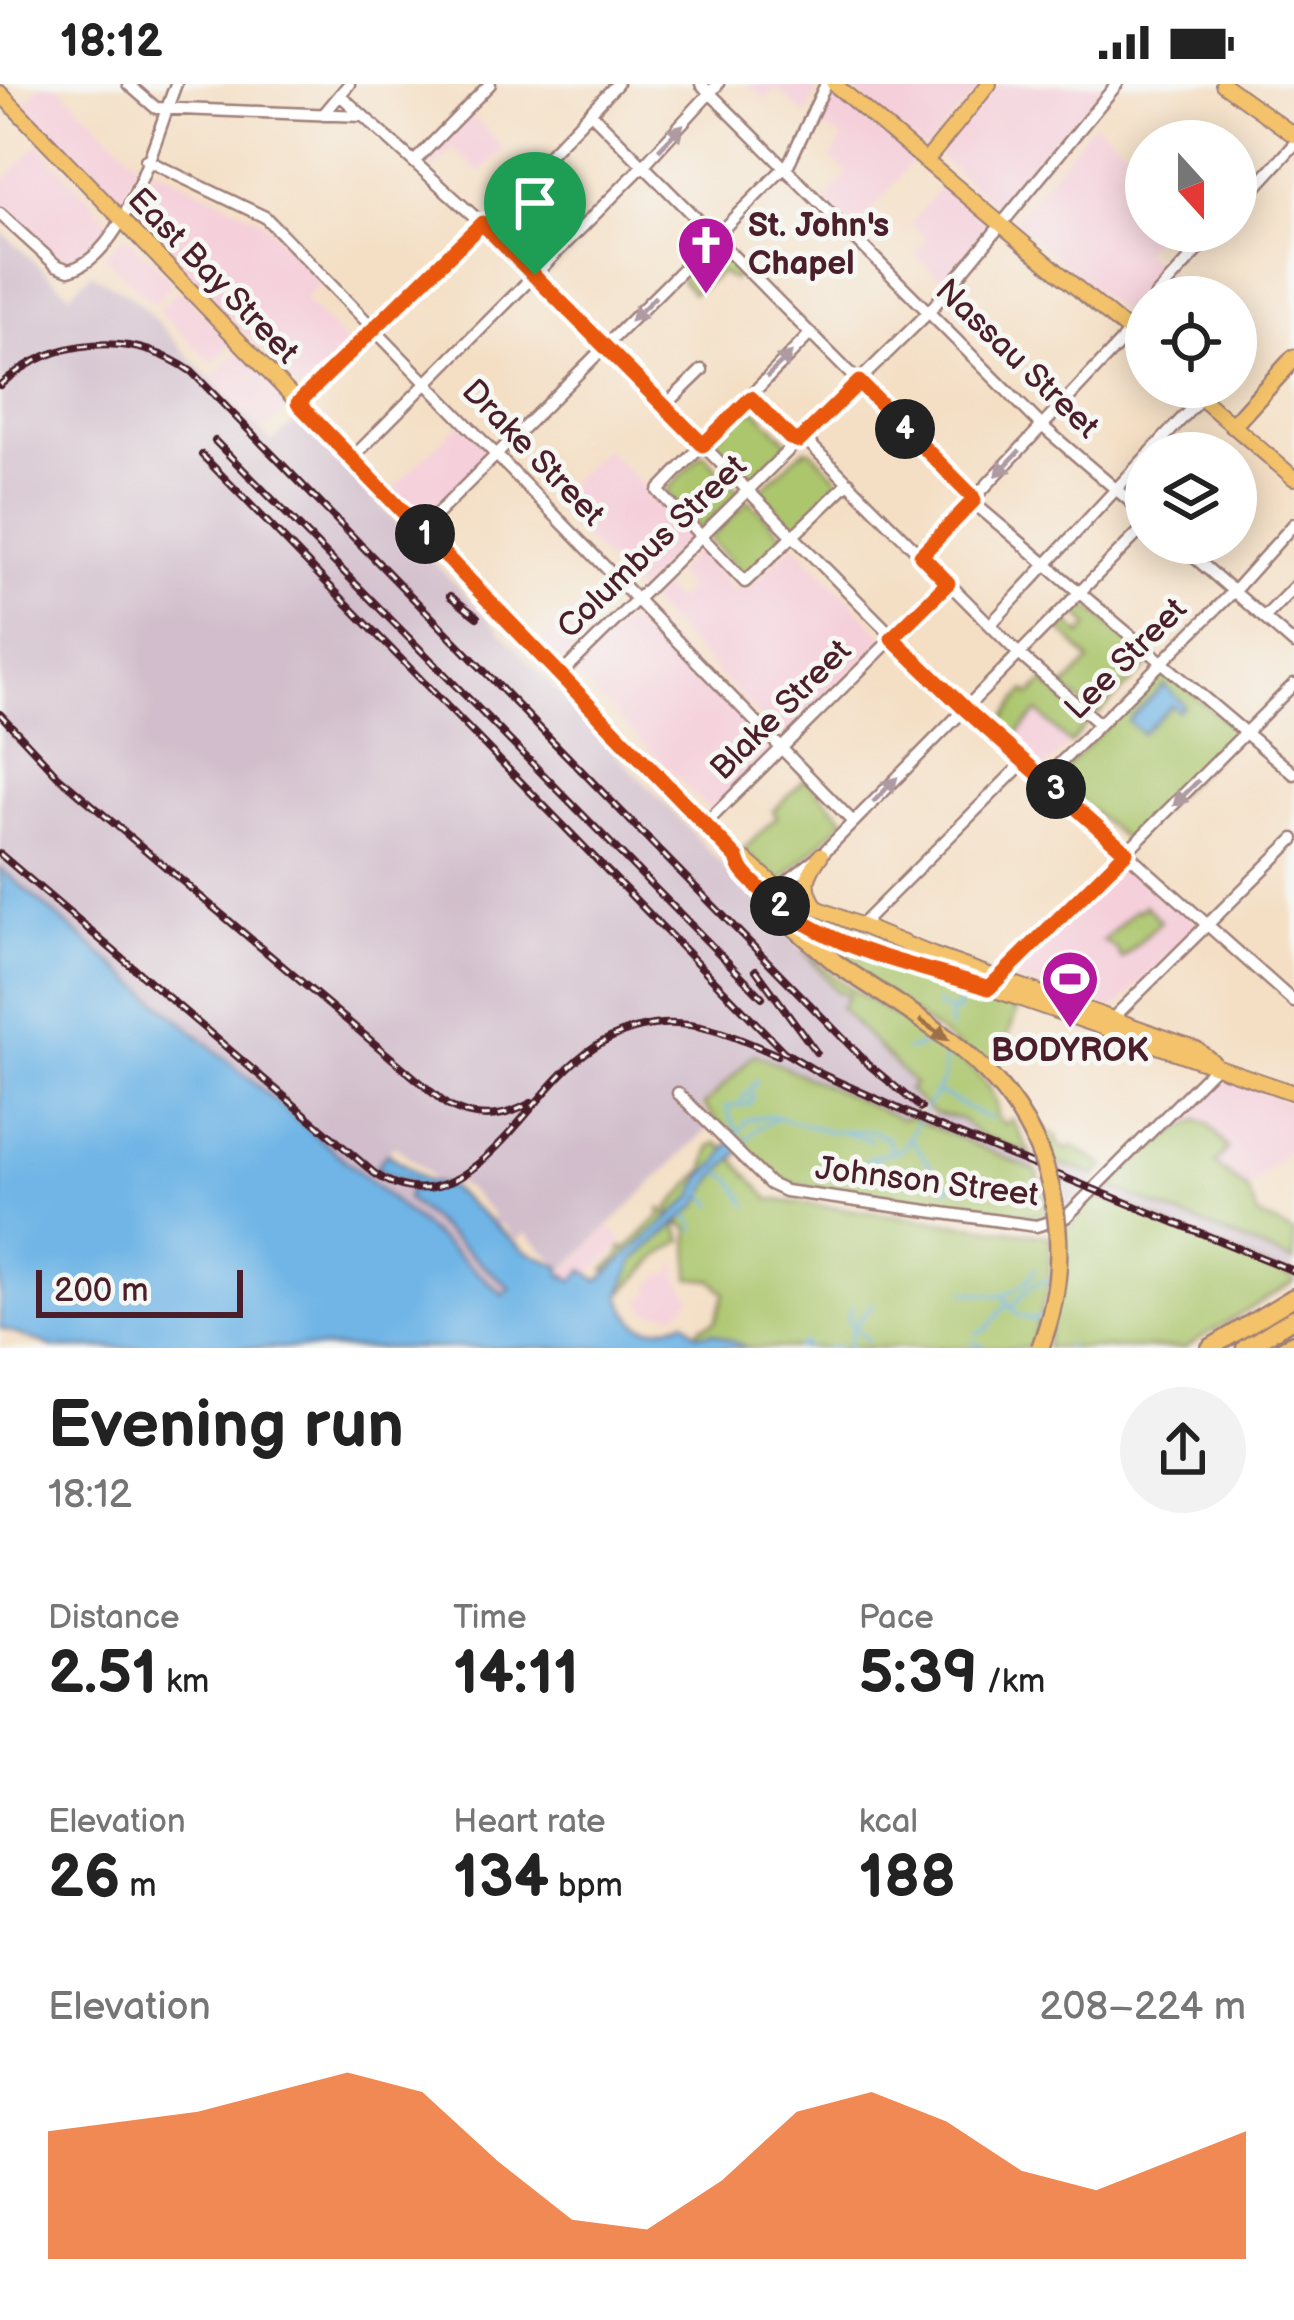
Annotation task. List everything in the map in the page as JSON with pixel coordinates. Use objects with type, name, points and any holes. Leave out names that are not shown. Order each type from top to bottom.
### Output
[{"type":"highway","points":[[1236,422],[1294,358]]},
{"type":"highway","points":[[773,892],[789,922],[837,964],[984,1070],[1010,1100],[1033,1139],[1053,1196],[1059,1231],[1057,1288],[1040,1348]]},
{"type":"highway","points":[[1210,1348],[1293,1297]]},
{"type":"highway","points":[[1245,1348],[1294,1318]]},
{"type":"highway","points":[[1284,1348],[1294,1343]]},
{"type":"main road","points":[[830,84],[1125,328]]},
{"type":"main road","points":[[926,161],[989,84]]},
{"type":"main road","points":[[1223,84],[1294,135]]},
{"type":"main road","name":"East Bay Street","points":[[0,93],[737,858],[739,868],[773,892]]},
{"type":"main road","points":[[1218,408],[1294,466]]},
{"type":"main road","points":[[1236,422],[1294,478]]},
{"type":"main road","points":[[817,908],[806,890],[806,879],[821,855]]},
{"type":"main road","points":[[773,892],[830,939],[1113,1018],[1197,1049],[1217,1065]]},
{"type":"main road","points":[[773,892],[994,983],[1294,1093]]},
{"type":"street","points":[[128,84],[153,106],[166,108],[364,116]]},
{"type":"street","points":[[0,214],[56,265],[69,270],[87,263],[109,242],[122,220],[176,84]]},
{"type":"street","points":[[416,160],[490,84]]},
{"type":"street","points":[[298,403],[617,84]]},
{"type":"street","name":"Nassau Street","points":[[701,84],[715,89],[1042,426],[1125,497]]},
{"type":"street","points":[[421,530],[785,166],[830,84]]},
{"type":"street","name":"Columbus Street","points":[[561,674],[929,312],[1118,84]]},
{"type":"street","points":[[323,115],[345,89],[364,116],[535,275],[964,708],[1292,997]]},
{"type":"street","points":[[352,458],[715,89]]},
{"type":"street","points":[[590,112],[974,500],[1294,774]]},
{"type":"street","points":[[1257,186],[1294,145]]},
{"type":"street","name":"Drake Street","points":[[146,160],[265,217],[853,822]]},
{"type":"street","points":[[1174,276],[1197,252]]},
{"type":"street","points":[[810,334],[658,490],[745,582],[849,482]]},
{"type":"street","points":[[921,555],[1125,334]]},
{"type":"street","points":[[665,406],[702,370]]},
{"type":"street","points":[[751,398],[790,438],[809,442],[1019,654],[1099,724]]},
{"type":"street","points":[[1166,432],[1184,408]]},
{"type":"street","points":[[990,625],[1125,479]]},
{"type":"street","name":"Lee Street","points":[[1044,779],[1294,524]]},
{"type":"street","points":[[773,892],[821,855],[1125,547]]},
{"type":"street","points":[[1203,564],[1294,644]]},
{"type":"street","name":"Blake Street","points":[[704,825],[948,583]]},
{"type":"street","points":[[1264,618],[1294,587]]},
{"type":"street","points":[[994,983],[1294,684]]},
{"type":"street","points":[[860,926],[1024,762]]},
{"type":"street","points":[[1113,1018],[1294,839]]},
{"type":"street","name":"Johnson Street","points":[[678,1093],[770,1184],[798,1194],[1043,1226],[1066,1217],[1217,1065]]},
{"type":"shaded area","points":[[42,84],[57,84],[139,163],[124,197],[111,199],[21,106]]},
{"type":"shaded area","points":[[746,84],[819,84],[806,116],[776,88],[766,99]]},
{"type":"shaded area","points":[[845,84],[984,84],[924,150]]},
{"type":"shaded area","points":[[999,84],[1112,84],[1008,211],[1002,212],[936,155],[978,101]]},
{"type":"shaded area","points":[[832,92],[913,160],[855,232],[825,202],[848,173],[831,159],[843,138],[813,122],[827,93]]},
{"type":"shaded area","points":[[469,113],[505,149],[481,173],[454,149],[432,170],[423,160]]},
{"type":"shaded area","points":[[1094,122],[1125,148],[1125,252],[1143,252],[1169,275],[1125,276],[1125,316],[1013,220]]},
{"type":"shaded area","points":[[38,144],[110,221],[109,232],[80,260],[69,264],[60,262],[0,207],[0,185]]},
{"type":"shaded area","points":[[153,167],[262,220],[322,281],[304,300],[350,347],[325,373],[297,389],[212,296],[132,220],[130,215]]},
{"type":"shaded area","points":[[942,184],[991,228],[946,283],[915,255],[927,238],[910,224]]},
{"type":"shaded area","points":[[0,230],[70,294],[91,273],[133,297],[272,443],[298,419],[799,945],[828,983],[850,995],[840,1008],[914,1084],[919,1100],[914,1113],[902,1119],[754,1054],[700,1106],[714,1123],[562,1272],[526,1233],[517,1241],[501,1223],[496,1227],[489,1222],[494,1216],[469,1191],[457,1183],[449,1187],[426,1181],[432,1179],[428,1173],[394,1145],[376,1167],[412,1181],[407,1199],[511,1288],[505,1295],[0,868]]},
{"type":"shaded area","points":[[121,237],[130,238],[171,280],[155,302],[106,258]]},
{"type":"shaded area","points":[[182,291],[229,341],[230,347],[213,364],[158,311],[175,292]]},
{"type":"shaded area","points":[[242,354],[288,400],[287,409],[263,431],[211,378],[233,355]]},
{"type":"shaded area","points":[[460,422],[491,453],[425,521],[392,489]]},
{"type":"shaded area","points":[[605,448],[694,537],[637,592],[548,502]]},
{"type":"shaded area","points":[[794,543],[886,638],[782,740],[647,601],[660,587],[674,601],[688,588],[674,573],[701,546],[708,551],[704,558],[735,590],[740,585],[749,587]]},
{"type":"shaded area","points":[[638,608],[775,748],[711,812],[573,673]]},
{"type":"shaded area","points":[[570,612],[593,637],[565,663],[540,642]]},
{"type":"shaded area","points":[[1038,711],[1070,744],[1042,771],[1009,742]]},
{"type":"shaded area","points":[[1125,862],[1198,928],[1112,1011],[1012,979],[1017,968]]},
{"type":"shaded area","points":[[1232,1080],[1294,1104],[1294,1144],[1248,1190],[1215,1164],[1195,1121],[1128,1167],[1205,1087]]},
{"type":"shaded area","points":[[939,1111],[961,1119],[978,1134],[1031,1155],[1037,1171],[927,1124],[928,1116]]},
{"type":"shaded area","points":[[1049,1162],[1079,1173],[1089,1170],[1099,1177],[1061,1212],[1065,1195]]},
{"type":"shaded area","points":[[1106,1185],[1292,1262],[1294,1278],[1141,1211],[1093,1198]]},
{"type":"shaded area","points":[[609,1227],[621,1238],[617,1250],[589,1275],[572,1281],[561,1276]]},
{"type":"shaded area","points":[[673,1264],[679,1266],[678,1276],[692,1298],[676,1313],[651,1312],[640,1303],[651,1292],[649,1287],[674,1270]]},
{"type":"green space","points":[[710,249],[717,249],[740,273],[733,280],[720,273],[693,293],[680,279]]},
{"type":"green space","points":[[751,410],[789,443],[749,482],[711,443]]},
{"type":"green space","points":[[805,449],[837,477],[838,487],[793,528],[759,491]]},
{"type":"green space","points":[[703,453],[740,492],[701,530],[665,492]]},
{"type":"green space","points":[[749,500],[786,537],[746,577],[709,539]]},
{"type":"green space","points":[[1080,600],[1153,661],[1096,716],[1064,688],[1090,661],[1055,623],[1062,616],[1081,635],[1089,626],[1071,607]]},
{"type":"green space","points":[[1163,669],[1238,732],[1128,843],[1055,779]]},
{"type":"green space","points":[[1044,682],[1089,721],[1070,744],[1038,712],[1009,742],[995,730],[1026,691],[1031,695]]},
{"type":"green space","points":[[806,778],[845,819],[780,882],[743,850],[777,817],[773,811]]},
{"type":"green space","points":[[777,892],[919,954],[918,958],[880,952],[840,938],[803,919]]},
{"type":"green space","points":[[1145,905],[1161,921],[1122,959],[1103,941]]},
{"type":"green space","points":[[816,942],[1001,997],[1017,1010],[995,1074]]},
{"type":"green space","points":[[804,950],[839,980],[960,1059],[994,1097],[996,1116],[1005,1125],[1012,1119],[1031,1155],[978,1134],[961,1119],[933,1113],[908,1090],[914,1084],[840,1008],[849,995],[836,991]]},
{"type":"green space","points":[[755,1054],[901,1119],[909,1117],[1037,1171],[1048,1216],[992,1213],[803,1186],[779,1179],[742,1149],[734,1159],[769,1199],[1050,1236],[1048,1288],[1030,1348],[747,1348],[713,1333],[696,1334],[715,1321],[725,1293],[712,1280],[690,1278],[689,1229],[680,1223],[677,1227],[683,1240],[624,1291],[625,1286],[605,1270],[620,1256],[622,1247],[626,1250],[660,1216],[661,1209],[672,1215],[668,1209],[705,1169],[711,1146],[718,1143],[725,1149],[732,1140],[704,1105]]},
{"type":"green space","points":[[1198,1120],[1208,1124],[1228,1149],[1215,1164],[1247,1190],[1258,1215],[1294,1234],[1294,1262],[1112,1188],[1143,1155]]},
{"type":"green space","points":[[1033,1125],[1058,1137],[1056,1143],[1068,1150],[1073,1146],[1104,1166],[1097,1175],[1049,1162]]},
{"type":"green space","points":[[1093,1198],[1140,1212],[1294,1278],[1294,1282],[1184,1348],[1046,1348],[1064,1233]]},
{"type":"water","points":[[1164,685],[1184,705],[1178,711],[1172,705],[1142,734],[1128,721]]},
{"type":"water","points":[[0,868],[504,1295],[510,1288],[407,1199],[412,1182],[376,1167],[387,1153],[426,1181],[449,1187],[524,1250],[559,1266],[563,1277],[573,1281],[584,1270],[598,1281],[693,1197],[704,1174],[717,1164],[734,1137],[743,1140],[742,1149],[715,1177],[698,1205],[634,1261],[620,1295],[631,1317],[644,1327],[684,1321],[696,1334],[713,1333],[747,1348],[55,1348],[0,1328]]},
{"type":"waterway","points":[[950,1029],[949,1015],[959,1010],[955,993]]},
{"type":"waterway","points":[[936,1003],[943,1010],[954,1010]]},
{"type":"waterway","points":[[907,1050],[939,1040]]},
{"type":"waterway","points":[[736,1136],[747,1120],[768,1115],[829,1131],[873,1131],[887,1138],[893,1151],[901,1151],[943,1080],[947,1045]]},
{"type":"waterway","points":[[741,1101],[757,1081]]},
{"type":"waterway","points":[[935,1092],[991,1119]]},
{"type":"waterway","points":[[737,1131],[726,1107],[750,1104],[753,1094]]},
{"type":"waterway","points":[[745,1142],[778,1117]]},
{"type":"waterway","points":[[845,1133],[871,1140]]},
{"type":"waterway","points":[[911,1139],[948,1189],[960,1174]]},
{"type":"waterway","points":[[855,1176],[869,1158],[891,1152]]},
{"type":"waterway","points":[[873,1157],[886,1175]]},
{"type":"waterway","points":[[721,1172],[733,1180],[748,1205]]},
{"type":"waterway","points":[[705,1194],[714,1205]]},
{"type":"waterway","points":[[687,1216],[695,1231]]},
{"type":"waterway","points":[[1002,1296],[1025,1284],[1036,1268]]},
{"type":"waterway","points":[[1012,1306],[1033,1285],[1051,1283]]},
{"type":"waterway","points":[[965,1292],[1004,1296],[1008,1302]]},
{"type":"waterway","points":[[848,1348],[852,1328],[874,1303]]},
{"type":"waterway","points":[[976,1334],[988,1328],[1008,1303],[1018,1315],[1033,1320],[1040,1317]]},
{"type":"waterway","points":[[852,1307],[848,1320],[868,1341]]},
{"type":"waterway","points":[[973,1341],[983,1346]]},
{"type":"waterway","points":[[797,1348],[803,1343],[806,1348]]},
{"type":"waterway","points":[[826,1348],[840,1348]]},
{"type":"railway","points":[[0,385],[44,357],[94,345],[144,350],[192,372],[869,1065],[921,1108]]},
{"type":"railway","points":[[215,441],[762,997]]},
{"type":"railway","points":[[202,455],[784,1052],[821,1074],[928,1122],[1294,1271]]},
{"type":"railway","points":[[450,596],[477,617]]},
{"type":"railway","points":[[0,714],[58,776],[447,1105],[489,1116],[531,1103]]},
{"type":"railway","points":[[0,854],[374,1173],[406,1187],[435,1187],[462,1175],[488,1156],[578,1059],[623,1033],[653,1025],[701,1027],[777,1055]]},
{"type":"railway","points":[[756,970],[816,1052]]},
{"type":"place","name":"St. John's Chapel","points":[[706,296]]},
{"type":"place","name":"BODYROK","points":[[1070,1030]]},
{"type":"route","points":[[482,223],[535,275],[703,445],[751,398],[792,440],[799,441],[859,382],[972,496],[974,500],[921,555],[948,583],[892,638],[1126,852],[989,988],[830,939],[767,896],[739,868],[737,858],[298,403],[476,226],[482,223]]}]
